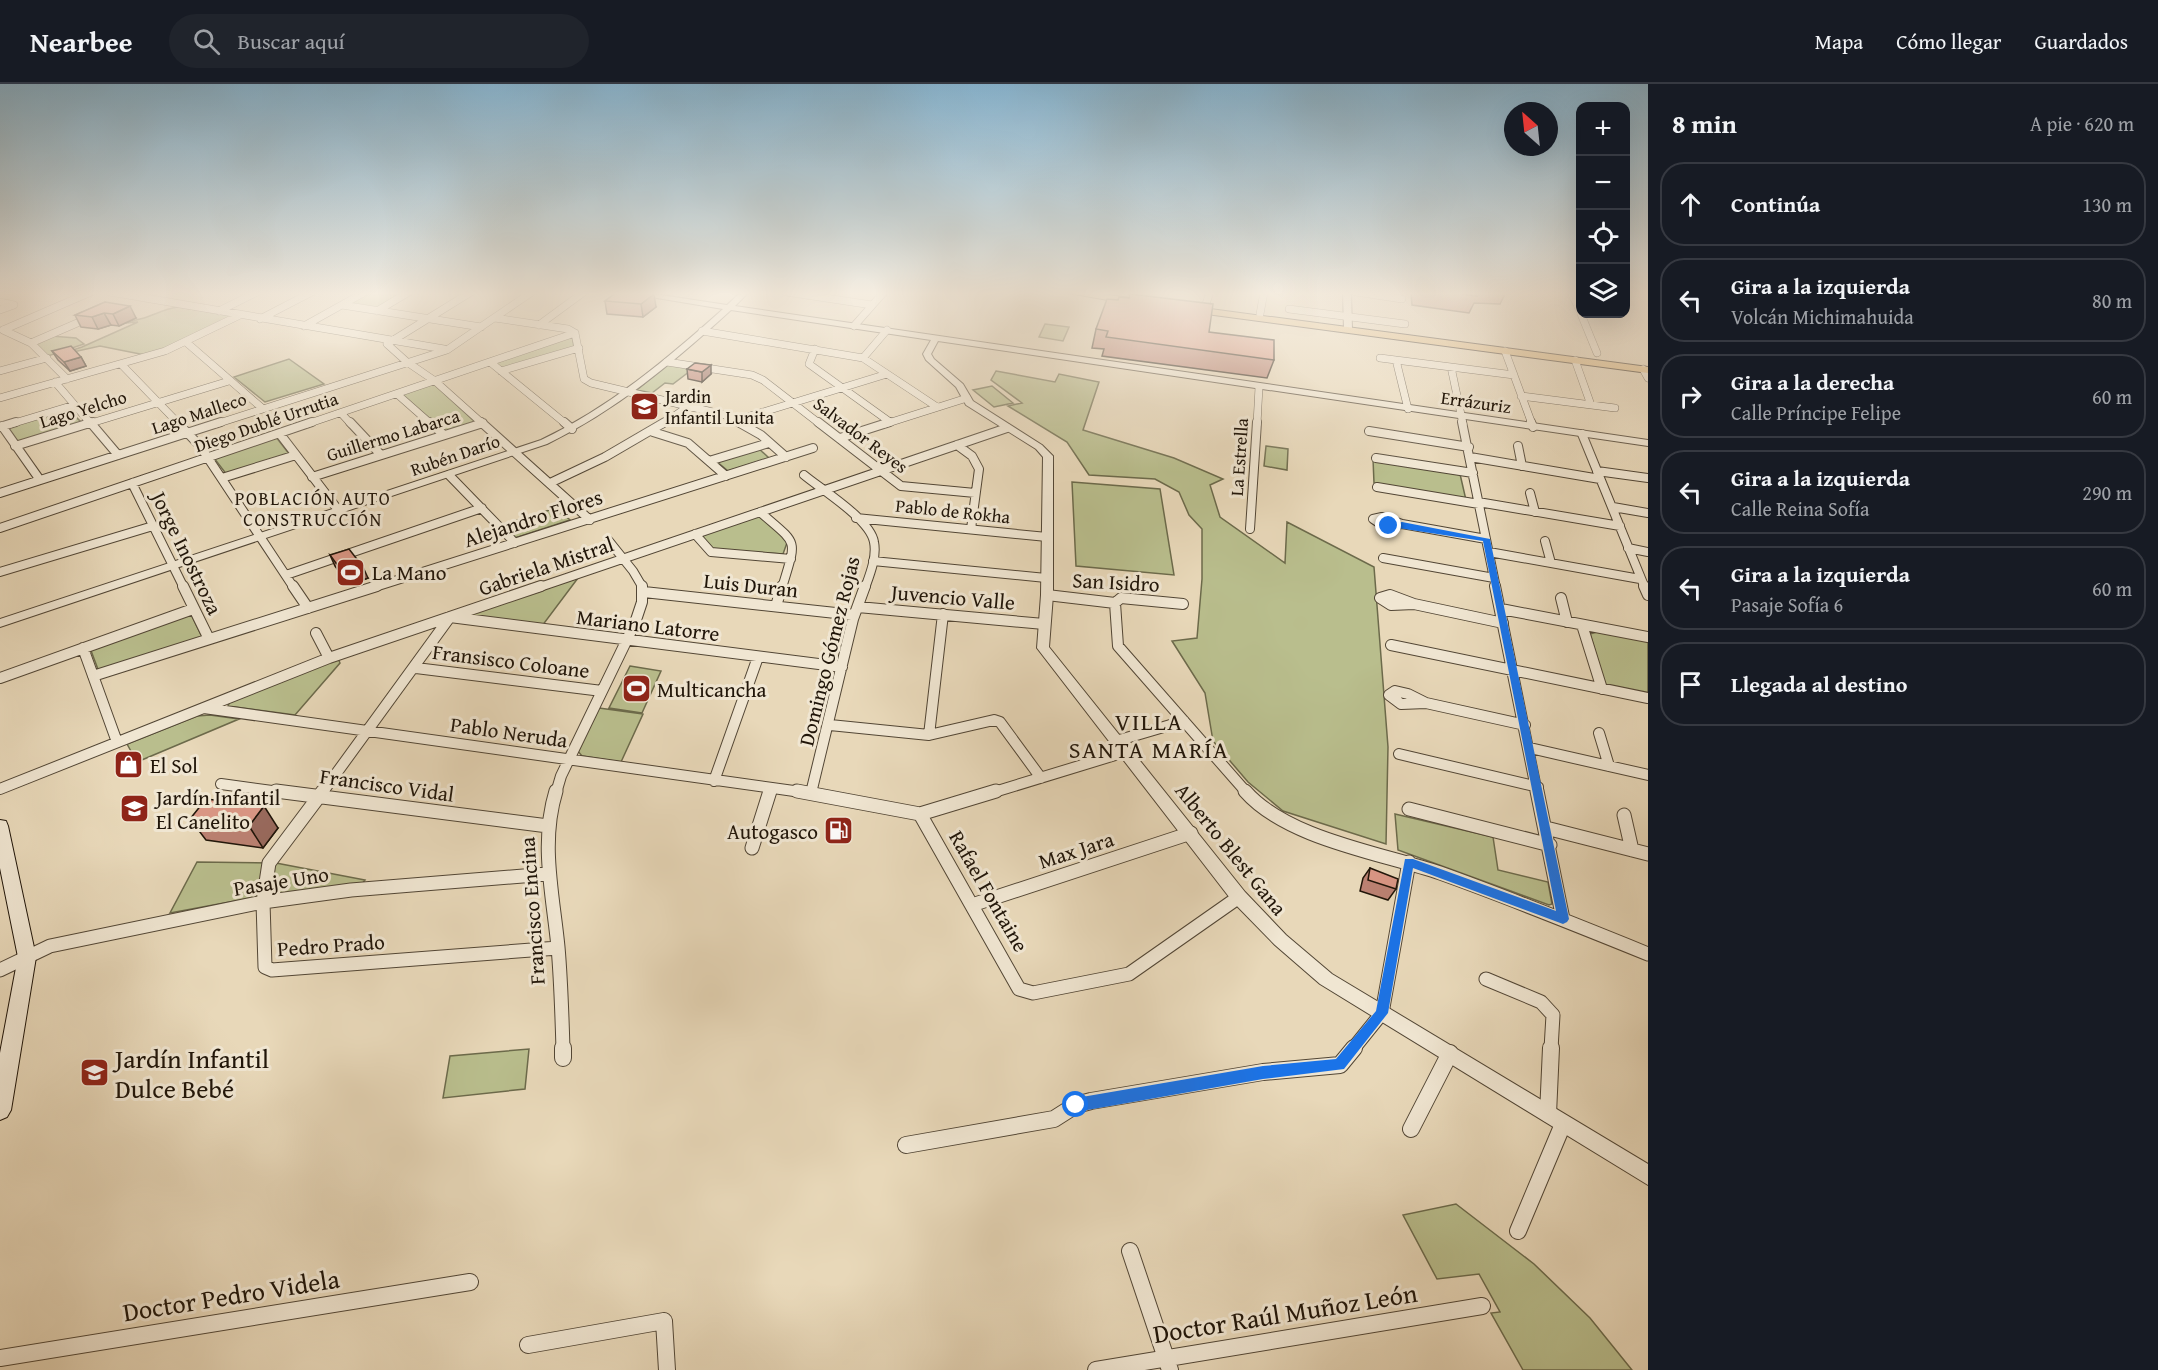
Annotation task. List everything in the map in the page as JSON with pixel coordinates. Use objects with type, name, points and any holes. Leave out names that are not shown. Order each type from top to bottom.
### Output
[{"type":"highway","points":[[1513,352],[1644,369]]},
{"type":"highway","points":[[1532,352],[1644,369]]},
{"type":"main road","points":[[0,826],[6,880],[27,957],[0,1110]]},
{"type":"street","points":[[41,352],[67,379]]},
{"type":"street","points":[[0,398],[156,352]]},
{"type":"street","points":[[197,352],[262,408]]},
{"type":"street","points":[[396,352],[435,381],[590,520]]},
{"type":"street","name":"Lago Malleco","points":[[0,493],[440,352]]},
{"type":"street","name":"Diego Dublé Urrutia","points":[[0,528],[519,352]]},
{"type":"street","points":[[501,371],[565,352]]},
{"type":"street","points":[[580,352],[585,379],[591,384],[718,412],[736,420],[769,442],[786,457]]},
{"type":"street","name":"Rubén Darío","points":[[0,623],[516,452],[572,429],[610,407],[679,352]]},
{"type":"street","points":[[813,352],[809,364],[890,422]]},
{"type":"street","points":[[830,352],[863,358],[937,407]]},
{"type":"street","points":[[863,358],[868,352]]},
{"type":"street","name":"Alberto Blest Gana","points":[[928,352],[930,360],[960,386],[969,403],[1039,447],[1048,456],[1047,595],[1043,648],[1191,833],[1239,897],[1262,923],[1297,956],[1326,979],[1648,1175]]},
{"type":"street","name":"Errázuriz","points":[[1028,352],[1648,443]]},
{"type":"street","points":[[1505,352],[1533,427]]},
{"type":"street","points":[[0,371],[47,358]]},
{"type":"street","points":[[1380,358],[1514,375]]},
{"type":"street","points":[[1396,360],[1408,409]]},
{"type":"street","points":[[1575,360],[1591,405]]},
{"type":"street","points":[[490,362],[572,429]]},
{"type":"street","name":"Salvador Reyes","points":[[667,362],[752,375],[763,380],[901,486],[975,493]]},
{"type":"street","points":[[121,364],[189,432],[308,608]]},
{"type":"street","points":[[1451,367],[1550,845],[1563,919]]},
{"type":"street","points":[[736,420],[887,374]]},
{"type":"street","name":"Lago Yelcho","points":[[15,446],[229,381]]},
{"type":"street","points":[[55,382],[118,455]]},
{"type":"street","name":"La Estrella","points":[[1250,529],[1259,387]]},
{"type":"street","points":[[397,394],[444,435]]},
{"type":"street","points":[[1521,396],[1615,408]]},
{"type":"street","points":[[840,438],[967,398]]},
{"type":"street","points":[[40,480],[1,426],[74,405]]},
{"type":"street","points":[[550,483],[608,458],[653,432],[690,405]]},
{"type":"street","points":[[341,413],[381,455]]},
{"type":"street","name":"Guillermo Labarca","points":[[312,477],[483,423]]},
{"type":"street","name":"Gabriela Mistral","points":[[0,789],[329,658],[1007,428]]},
{"type":"street","points":[[1369,431],[1469,452],[1522,466],[1648,478]]},
{"type":"street","points":[[653,432],[687,443],[726,476]]},
{"type":"street","points":[[280,434],[339,511]]},
{"type":"street","points":[[1582,434],[1648,594]]},
{"type":"street","points":[[709,461],[769,442]]},
{"type":"street","points":[[957,445],[972,456],[978,469],[971,529]]},
{"type":"street","points":[[1518,446],[1522,466]]},
{"type":"street","name":"Alejandro Flores","points":[[93,676],[813,448]]},
{"type":"street","points":[[222,478],[296,455]]},
{"type":"street","points":[[1376,458],[1473,473]]},
{"type":"street","points":[[449,475],[515,543]]},
{"type":"street","name":"Domingo Gómez Rojas","points":[[804,475],[866,527],[874,539],[873,561],[856,611],[830,725],[811,794]]},
{"type":"street","name":"Jorge Inostroza","points":[[132,483],[209,639]]},
{"type":"street","points":[[1377,487],[1620,526]]},
{"type":"street","points":[[1530,493],[1535,512]]},
{"type":"street","points":[[1612,507],[1648,513]]},
{"type":"street","points":[[286,575],[482,508]]},
{"type":"street","points":[[760,512],[792,540],[794,548],[776,606]]},
{"type":"street","name":"Pablo de Rokha","points":[[856,518],[1047,537]]},
{"type":"street","points":[[1402,524],[1486,539]]},
{"type":"street","points":[[0,572],[153,526]]},
{"type":"street","points":[[695,534],[711,552],[791,559]]},
{"type":"street","points":[[609,541],[637,577],[644,592]]},
{"type":"street","points":[[1545,541],[1551,563]]},
{"type":"street","points":[[1628,548],[1648,552]]},
{"type":"street","points":[[1489,552],[1640,579]]},
{"type":"street","points":[[1383,558],[1494,578]]},
{"type":"street","points":[[873,561],[1046,578]]},
{"type":"street","name":"Luis Duran","points":[[644,592],[776,606],[856,611]]},
{"type":"street","name":"Francisco Encina","points":[[563,1058],[558,948],[547,874],[548,826],[553,798],[569,760],[628,640],[644,602],[644,592]]},
{"type":"street","name":"San Isidro","points":[[1047,595],[1115,603],[1121,598],[1183,604]]},
{"type":"street","points":[[1561,598],[1567,622]]},
{"type":"street","points":[[1115,603],[1118,646],[1254,801],[1283,822],[1409,862],[1563,919],[1648,954]]},
{"type":"street","points":[[1414,604],[1503,622]]},
{"type":"street","points":[[0,678],[193,609]]},
{"type":"street","points":[[1501,609],[1648,637]]},
{"type":"street","name":"Juvencio Valle","points":[[856,611],[943,614],[1044,624]]},
{"type":"street","points":[[929,735],[943,614]]},
{"type":"street","name":"Mariano Latorre","points":[[450,617],[842,667]]},
{"type":"street","name":"Pedro Prado","points":[[450,617],[416,668],[269,862],[262,902],[265,968],[272,970],[558,948]]},
{"type":"street","points":[[1582,625],[1602,689]]},
{"type":"street","points":[[316,633],[329,658]]},
{"type":"street","points":[[1391,645],[1648,698]]},
{"type":"street","points":[[83,648],[117,742]]},
{"type":"street","points":[[714,781],[758,657]]},
{"type":"street","name":"Fransisco Coloane","points":[[416,668],[602,691]]},
{"type":"street","points":[[1426,703],[1525,725]]},
{"type":"street","name":"Pablo Neruda","points":[[202,708],[771,788],[920,814]]},
{"type":"street","points":[[830,725],[929,735],[994,720],[1000,722],[1041,778]]},
{"type":"street","points":[[920,814],[1041,778],[1184,721]]},
{"type":"street","points":[[1599,733],[1609,766]]},
{"type":"street","points":[[1530,748],[1648,775]]},
{"type":"street","points":[[1399,753],[1538,787]]},
{"type":"street","name":"Francisco Vidal","points":[[221,784],[321,795],[548,826]]},
{"type":"street","points":[[752,848],[771,788]]},
{"type":"street","points":[[1409,809],[1550,845]]},
{"type":"street","name":"Rafael Fontaine","points":[[920,814],[1019,989],[1033,993],[1129,974],[1239,897]]},
{"type":"street","points":[[1624,814],[1632,850]]},
{"type":"street","points":[[1546,828],[1648,854]]},
{"type":"street","name":"Max Jara","points":[[972,905],[1191,833]]},
{"type":"street","points":[[906,1145],[1054,1119],[1076,1105],[1091,1101],[1263,1072],[1340,1065],[1382,1013],[1409,862]]},
{"type":"street","name":"Pasaje Uno","points":[[0,970],[50,946],[262,902],[351,890],[547,874]]},
{"type":"street","points":[[1486,979],[1541,1002],[1553,1015],[1548,1114]]},
{"type":"street","points":[[1411,1129],[1450,1053]]},
{"type":"street","points":[[1518,1231],[1563,1124]]},
{"type":"street","points":[[1130,1251],[1168,1364]]},
{"type":"street","name":"Doctor Pedro Videla","points":[[0,1358],[470,1281]]},
{"type":"street","name":"Doctor Raúl Muñoz León","points":[[1096,1370],[1168,1364],[1482,1306]]},
{"type":"street","points":[[528,1344],[664,1321],[667,1370]]},
{"type":"green space","points":[[44,352],[60,352],[48,356]]},
{"type":"green space","points":[[130,352],[155,352],[145,355]]},
{"type":"green space","points":[[523,352],[561,352],[504,370],[494,362]]},
{"type":"green space","points":[[289,359],[324,384],[265,402],[234,377]]},
{"type":"green space","points":[[668,364],[694,368],[673,384],[665,383],[652,393],[637,390]]},
{"type":"green space","points":[[996,371],[1055,382],[1059,374],[1099,382],[1083,430],[1174,458],[1223,479],[1210,485],[1220,517],[1285,563],[1287,522],[1374,567],[1388,747],[1386,844],[1283,811],[1248,782],[1213,741],[1205,693],[1172,641],[1197,638],[1202,579],[1202,529],[1189,515],[1179,492],[1155,479],[1089,475],[1067,442],[1008,406],[1022,403],[991,380]]},
{"type":"green space","points":[[433,383],[475,422],[445,432],[402,394]]},
{"type":"green space","points":[[992,386],[1013,403],[994,407],[973,390]]},
{"type":"green space","points":[[68,409],[82,423],[16,443],[4,427]]},
{"type":"green space","points":[[276,437],[290,455],[227,475],[214,458]]},
{"type":"green space","points":[[1266,446],[1288,449],[1287,470],[1264,466]]},
{"type":"green space","points":[[757,447],[769,458],[728,471],[715,460]]},
{"type":"green space","points":[[1373,459],[1460,474],[1466,500],[1374,483]]},
{"type":"green space","points":[[1072,482],[1160,489],[1174,575],[1076,566]]},
{"type":"green space","points":[[556,508],[570,520],[515,538],[502,525]]},
{"type":"green space","points":[[760,515],[788,540],[783,554],[713,549],[700,535]]},
{"type":"green space","points":[[578,578],[542,626],[469,618],[469,614]]},
{"type":"green space","points":[[190,612],[202,637],[99,672],[90,648]]},
{"type":"green space","points":[[1597,632],[1648,641],[1648,696],[1615,689],[1605,684],[1590,634]]},
{"type":"green space","points":[[338,658],[340,663],[295,715],[228,706],[230,701]]},
{"type":"green space","name":"Multicancha","points":[[630,666],[661,671],[642,713],[609,708]]},
{"type":"green space","points":[[599,708],[643,714],[621,762],[582,756],[577,750]]},
{"type":"green space","points":[[210,715],[239,719],[137,762],[127,744],[197,716]]},
{"type":"green space","points":[[1395,814],[1493,837],[1498,870],[1548,882],[1552,904],[1549,905],[1398,850]]},
{"type":"green space","points":[[197,862],[276,863],[365,880],[362,884],[251,898],[170,913]]},
{"type":"green space","points":[[529,1049],[525,1089],[443,1098],[450,1056]]},
{"type":"green space","points":[[1456,1204],[1534,1264],[1590,1318],[1632,1370],[1523,1370],[1491,1313],[1500,1312],[1479,1274],[1437,1279],[1403,1215]]},
{"type":"building","points":[[53,352],[76,352],[81,357],[64,362]]},
{"type":"building","points":[[1216,352],[1274,352],[1274,360]]},
{"type":"building","points":[[695,363],[711,365],[702,372],[687,369]]},
{"type":"building","points":[[349,549],[363,567],[344,574],[330,555]]},
{"type":"building","points":[[206,799],[264,806],[249,826],[190,819]]},
{"type":"building","points":[[1370,868],[1398,879],[1396,889],[1368,880]]},
{"type":"place","name":"Jardin Infantil Lunita","points":[[644,406]]},
{"type":"place","name":"La Mano","points":[[351,572]]},
{"type":"place","name":"Multicancha","points":[[636,689]]},
{"type":"place","name":"El Sol","points":[[129,765]]},
{"type":"place","name":"Jardín Infantil El Canelito","points":[[135,809]]},
{"type":"place","name":"Autogasco","points":[[839,831]]},
{"type":"place","name":"Jardín Infantil Dulce Bebé","points":[[94,1073]]},
{"type":"district","name":"POBLACIÓN AUTO CONSTRUCCIÓN","points":[[313,508]]},
{"type":"district","name":"VILLA SANTA MARÍA","points":[[1149,735]]},
{"type":"route","points":[[1076,1105],[1263,1072],[1340,1065],[1382,1013],[1409,862],[1563,919],[1486,539],[1402,524],[1389,526]]}]
